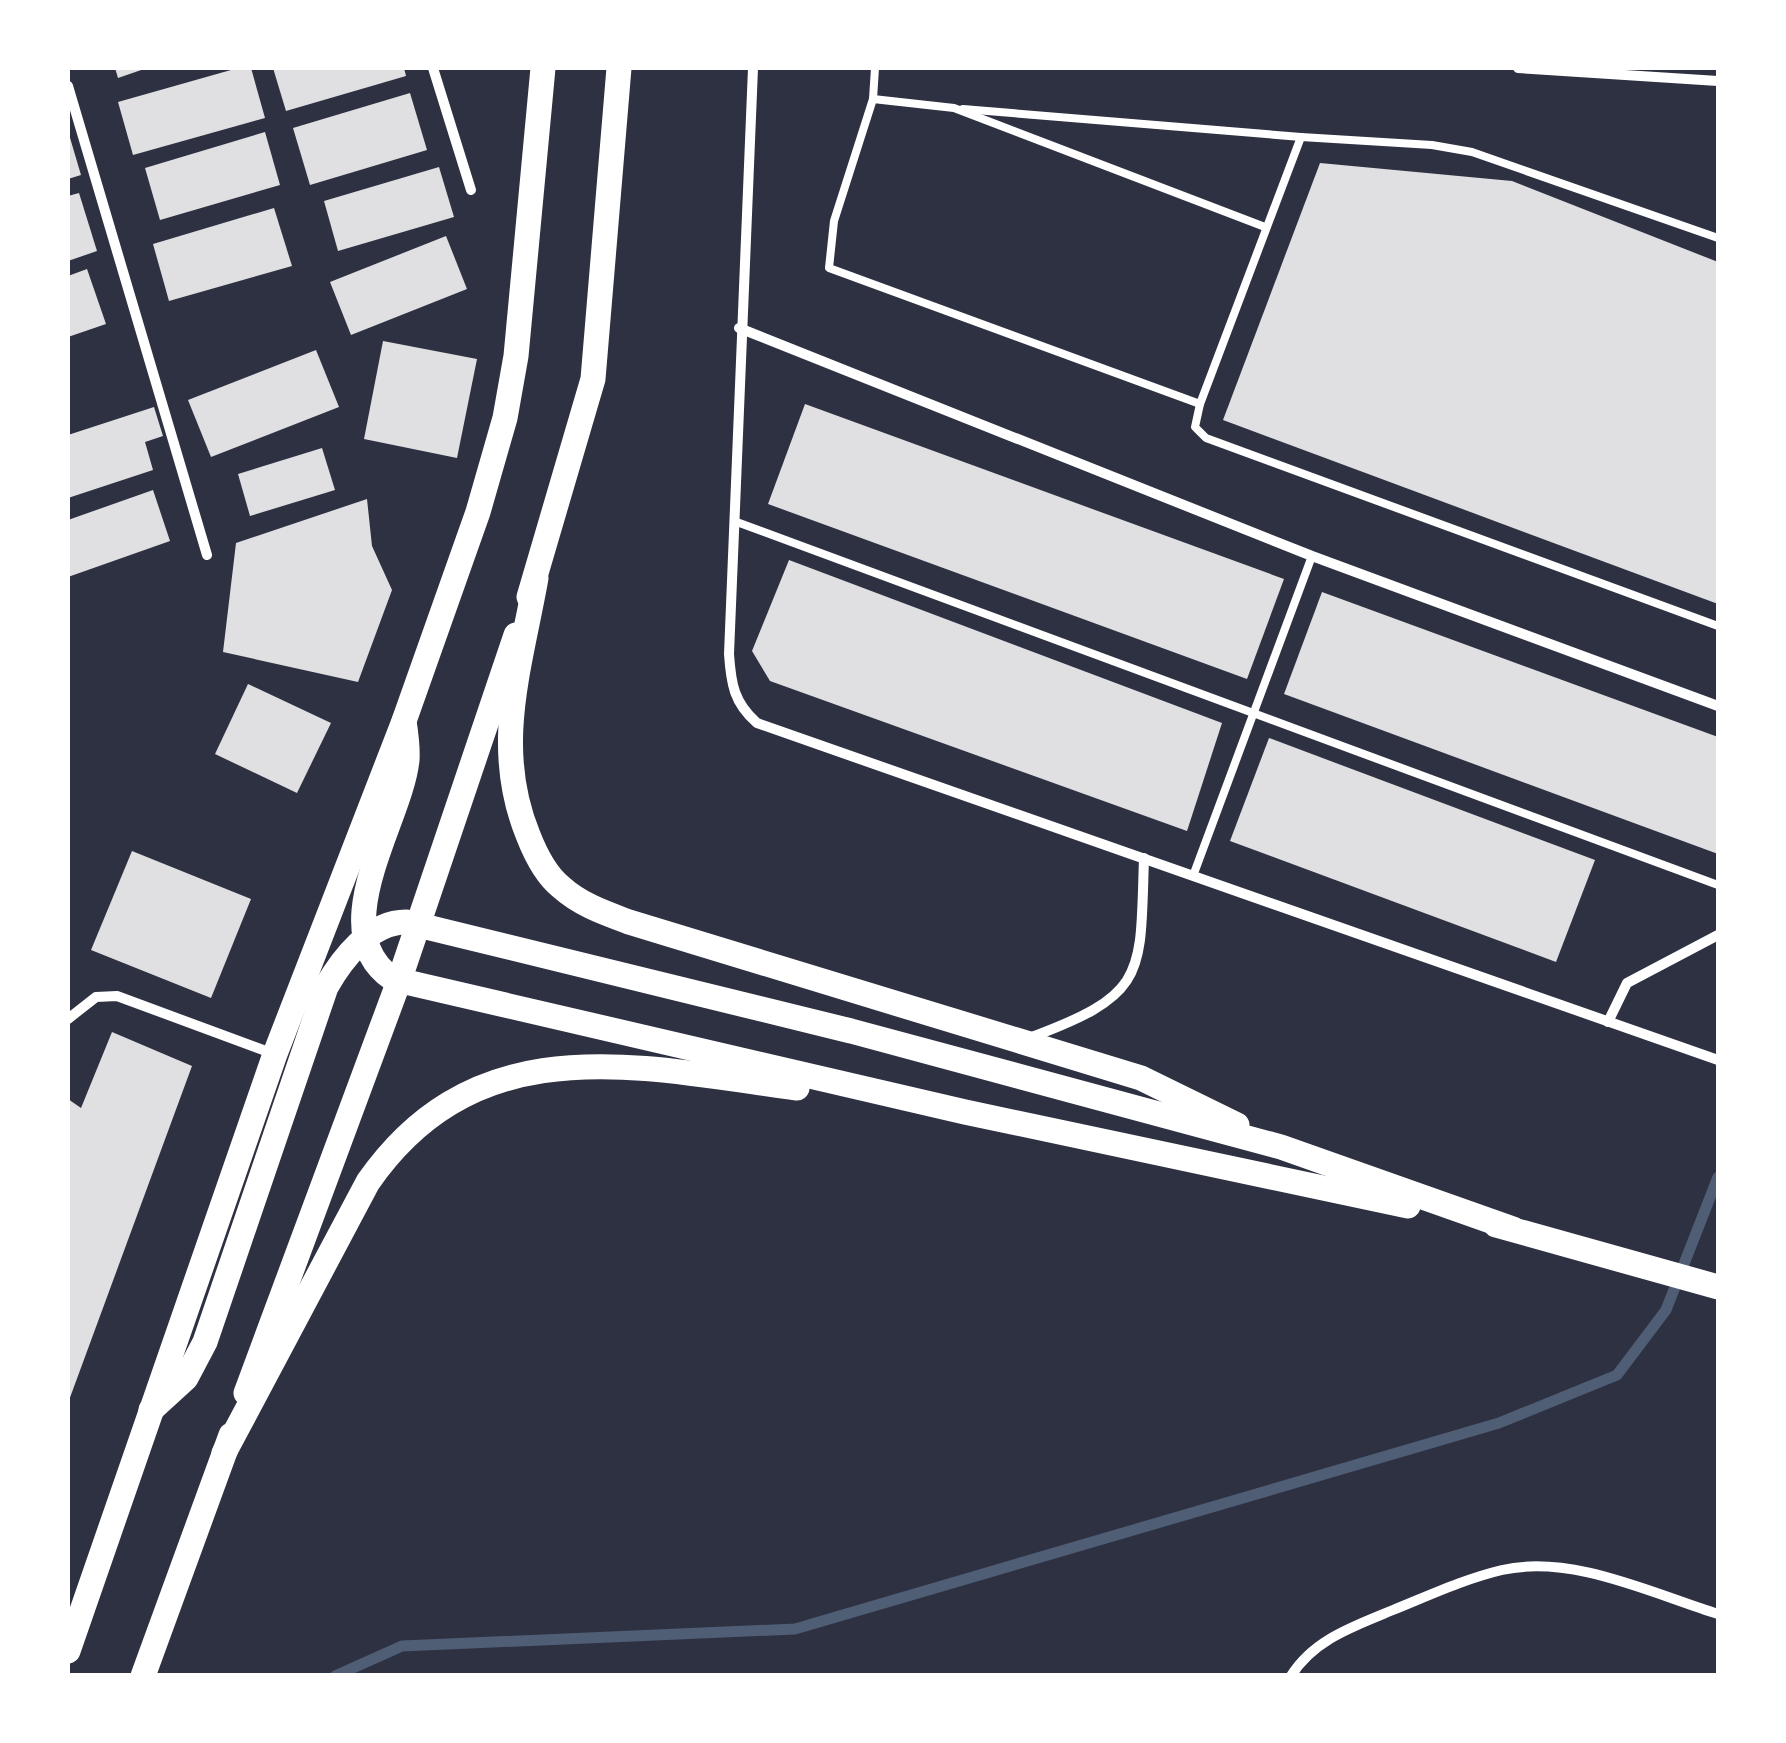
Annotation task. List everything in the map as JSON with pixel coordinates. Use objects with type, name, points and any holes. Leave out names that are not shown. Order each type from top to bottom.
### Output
[{"type":"main road","points":[[68,1652],[275,1054],[404,721],[478,512],[505,418],[528,254],[543,68]]},
{"type":"main road","points":[[143,1676],[399,981],[536,578],[593,379],[618,68]]},
{"type":"main road","points":[[536,578],[507,737],[509,776],[534,852],[558,886],[589,907],[629,922],[1023,1040],[1154,1084],[1281,1148]]},
{"type":"main road","points":[[404,721],[407,762],[369,879],[366,939],[382,972],[399,981],[965,1112],[1513,1229],[1718,1287]]},
{"type":"main road","points":[[151,1410],[186,1378],[205,1342],[326,987],[340,963],[390,922],[418,925],[851,1031],[1281,1148],[1513,1229]]},
{"type":"main road","points":[[224,1452],[368,1182],[392,1148],[452,1100],[499,1078],[602,1064],[965,1112]]},
{"type":"street","points":[[433,68],[471,190]]},
{"type":"street","points":[[753,68],[739,328],[730,678],[742,711],[757,723],[1718,1060]]},
{"type":"street","points":[[1518,68],[1718,82]]},
{"type":"street","points":[[68,86],[208,554]]},
{"type":"street","points":[[739,328],[1312,556],[1718,706]]},
{"type":"street","points":[[1023,1040],[1101,1006],[1127,984],[1143,942],[1144,858]]},
{"type":"street","points":[[1608,1022],[1627,983],[1718,935]]},
{"type":"street","points":[[68,1019],[96,997],[117,996],[275,1054]]},
{"type":"street","points":[[1291,1676],[1317,1647],[1341,1631],[1504,1569],[1550,1567],[1590,1574],[1718,1614]]},
{"type":"lane","points":[[876,68],[873,100],[834,220],[829,268],[1200,404]]},
{"type":"lane","points":[[1697,68],[1699,80]]},
{"type":"lane","points":[[873,100],[1432,145],[1472,152],[1718,238]]},
{"type":"lane","points":[[954,108],[1264,227]]},
{"type":"lane","points":[[1301,137],[1264,227],[1200,404],[1195,428],[1206,438],[1718,626]]},
{"type":"lane","points":[[734,521],[1718,885]]},
{"type":"lane","points":[[1192,876],[1312,556]]},
{"type":"building","points":[[115,68],[147,68],[118,78]]},
{"type":"building","points":[[238,68],[251,68],[265,118],[133,155],[118,102]]},
{"type":"building","points":[[273,68],[404,68],[406,76],[286,111]]},
{"type":"building","points":[[410,93],[427,150],[310,185],[293,128]]},
{"type":"building","points":[[68,131],[81,175],[68,179]]},
{"type":"building","points":[[265,132],[280,185],[160,220],[145,168]]},
{"type":"building","points":[[1320,163],[1512,181],[1718,262],[1718,604],[1223,420]]},
{"type":"building","points":[[439,167],[454,217],[338,251],[324,201]]},
{"type":"building","points":[[79,193],[97,251],[68,261],[68,196]]},
{"type":"building","points":[[274,208],[292,266],[169,301],[153,244]]},
{"type":"building","points":[[446,236],[467,289],[351,335],[330,282]]},
{"type":"building","points":[[87,269],[106,324],[68,337],[68,276]]},
{"type":"building","points":[[383,341],[477,359],[457,458],[364,439]]},
{"type":"building","points":[[316,350],[339,407],[211,457],[188,400]]},
{"type":"building","points":[[805,404],[1284,579],[1247,679],[768,504]]},
{"type":"building","points":[[154,407],[163,436],[145,442],[153,470],[68,498],[68,435]]},
{"type":"building","points":[[322,448],[335,490],[250,516],[238,474]]},
{"type":"building","points":[[153,490],[170,541],[68,577],[68,520]]},
{"type":"building","points":[[367,499],[372,546],[392,590],[358,682],[223,652],[236,543]]},
{"type":"building","points":[[789,560],[1222,723],[1187,831],[770,681],[752,651]]},
{"type":"building","points":[[1322,592],[1718,737],[1718,854],[1284,694]]},
{"type":"building","points":[[248,684],[331,723],[297,793],[215,754]]},
{"type":"building","points":[[1269,738],[1595,860],[1556,962],[1230,841]]},
{"type":"building","points":[[132,851],[251,899],[211,998],[91,950]]},
{"type":"building","points":[[112,1032],[192,1066],[68,1403],[68,1099],[81,1108]]},
{"type":"waterway","points":[[335,1676],[402,1646],[795,1629],[1499,1423],[1617,1375],[1666,1310],[1718,1177]]}]
